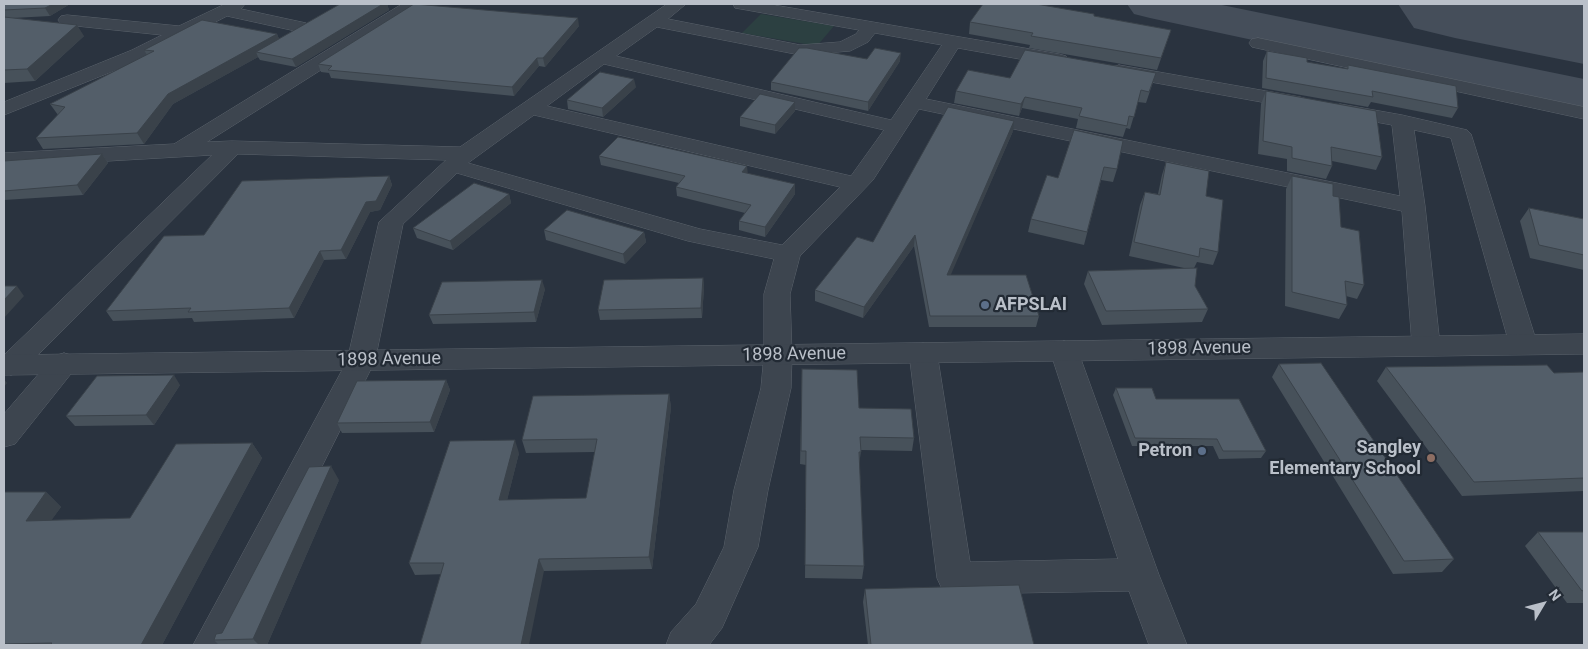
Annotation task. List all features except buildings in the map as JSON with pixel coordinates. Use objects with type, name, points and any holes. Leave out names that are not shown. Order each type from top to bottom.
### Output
[{"type":"street","points":[[179,150],[413,4]]},
{"type":"street","points":[[212,645],[361,361],[391,222],[459,160],[678,4]]},
{"type":"street","points":[[741,4],[1402,120],[1460,134],[1523,343]]},
{"type":"street","points":[[4,109],[139,54],[231,7],[300,27]]},
{"type":"street","points":[[67,20],[182,32]]},
{"type":"street","points":[[654,21],[800,50],[844,47],[862,38],[870,27]]},
{"type":"street","points":[[685,645],[709,616],[741,546],[751,490],[776,388],[778,294],[788,254],[865,175],[952,42]]},
{"type":"street","points":[[1258,43],[1584,113]]},
{"type":"street","points":[[602,58],[896,127]]},
{"type":"street","points":[[913,102],[1413,206]]},
{"type":"street","points":[[530,108],[856,184]]},
{"type":"street","points":[[1402,120],[1413,206],[1426,345]]},
{"type":"street","points":[[7,365],[232,147]]},
{"type":"street","points":[[4,160],[232,147],[459,160],[697,236],[788,254]]},
{"type":"street","name":"1898 Avenue","points":[[7,365],[1523,343],[1584,344]]},
{"type":"street","points":[[1064,351],[1141,574],[1168,645]]},
{"type":"street","points":[[923,353],[955,578],[1141,574]]},
{"type":"street","points":[[4,434],[64,363]]},
{"type":"green space","points":[[761,14],[834,26],[817,46],[742,33]]},
{"type":"taxiway","points":[[1150,4],[1584,95]]},
{"type":"runway","points":[[1455,4],[1584,28]]},
{"type":"place","name":"AFPSLAI","points":[[985,305]]},
{"type":"place","name":"Petron","points":[[1202,451]]},
{"type":"place","name":"Sangley Elementary School","points":[[1431,458]]}]
